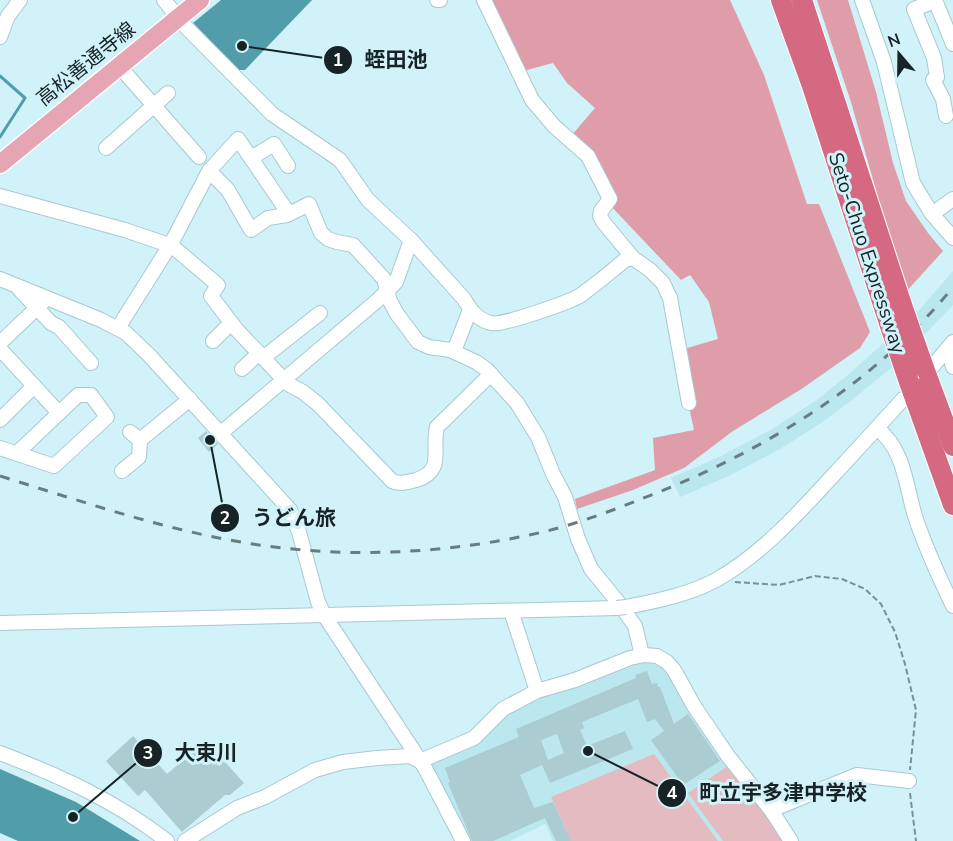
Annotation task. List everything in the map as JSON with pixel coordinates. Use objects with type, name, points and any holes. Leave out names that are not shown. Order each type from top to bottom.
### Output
[{"type":"highway","name":"Seto-Chuo Expressway","points":[[781,0],[822,115],[889,322],[906,390],[953,505]]},
{"type":"highway","name":"Seto-Chuo Expressway","points":[[802,0],[903,308],[928,367],[953,446]]},
{"type":"main road","name":"高松善通寺線","points":[[0,164],[200,0]]},
{"type":"street","points":[[0,37],[8,16],[20,0]]},
{"type":"street","points":[[164,0],[178,18],[272,114],[340,160],[368,200],[411,240],[478,318],[494,324],[541,311],[579,296],[626,260],[633,258]]},
{"type":"street","points":[[484,0],[532,100],[554,126],[580,147],[596,169],[610,199],[600,216],[633,258],[651,270],[663,283],[670,298],[690,403]]},
{"type":"street","points":[[862,0],[884,62],[910,173],[917,192],[953,238]]},
{"type":"street","points":[[946,116],[943,99],[933,80],[936,77],[934,58],[914,9],[939,2],[953,44]]},
{"type":"street","points":[[119,66],[200,158]]},
{"type":"street","points":[[106,148],[168,93]]},
{"type":"street","points":[[118,328],[169,245],[209,171],[238,139],[289,214]]},
{"type":"street","points":[[251,158],[274,144],[288,165]]},
{"type":"street","points":[[209,171],[228,190],[251,230],[268,218],[289,214],[309,204],[321,233],[328,239],[353,245],[384,279],[390,301],[397,314],[418,342],[429,347],[454,351],[476,362],[491,374],[517,404],[534,429],[565,497],[585,558],[635,626],[642,655]]},
{"type":"street","points":[[0,196],[124,230],[169,245],[218,285],[211,296],[231,323],[261,356],[285,380],[318,404],[392,481],[398,484],[421,478],[433,468],[436,461],[437,427],[491,374]]},
{"type":"street","points":[[932,214],[953,199]]},
{"type":"street","points":[[221,433],[396,282],[411,240]]},
{"type":"street","points":[[0,279],[15,285],[42,303],[101,320],[126,333],[190,399],[290,510],[324,615],[420,761],[463,841]]},
{"type":"street","points":[[0,343],[42,303]]},
{"type":"street","points":[[42,303],[51,323],[59,327],[91,363]]},
{"type":"street","points":[[454,351],[470,310]]},
{"type":"street","points":[[242,369],[261,356],[301,321],[320,313]]},
{"type":"street","points":[[213,340],[231,323]]},
{"type":"street","points":[[928,367],[950,345]]},
{"type":"street","points":[[950,345],[953,367]]},
{"type":"street","points":[[0,349],[59,413]]},
{"type":"street","points":[[0,420],[34,386]]},
{"type":"street","points":[[0,623],[511,611],[621,607],[661,600],[714,581],[740,564],[792,519],[877,428],[906,390]]},
{"type":"street","points":[[0,448],[54,466],[107,417],[91,395],[78,395],[16,453]]},
{"type":"street","points":[[122,471],[139,457],[135,436],[190,399]]},
{"type":"street","points":[[877,428],[891,441],[899,456],[915,517],[953,606]]},
{"type":"street","points":[[511,611],[537,691]]},
{"type":"street","points":[[184,841],[237,808],[265,797],[315,770],[342,762],[377,758],[410,756],[420,761],[474,738],[503,709],[537,691],[575,680],[642,655],[657,656],[667,662],[728,756],[771,810],[791,841]]},
{"type":"street","points":[[0,753],[65,778],[118,807],[167,841]]},
{"type":"street","points":[[771,810],[857,775],[909,781]]},
{"type":"path","points":[[714,581],[779,585],[814,576],[842,579],[865,589],[881,604],[898,643],[916,710],[909,781],[916,841]]},
{"type":"shaded area","points":[[221,0],[312,0],[245,70],[239,70],[193,23]]},
{"type":"shaded area","points":[[491,0],[730,0],[764,75],[807,204],[819,204],[870,332],[860,348],[803,388],[733,431],[684,468],[633,490],[577,509],[575,499],[655,470],[653,438],[694,430],[677,351],[718,339],[709,302],[690,275],[681,280],[608,203],[571,136],[595,108],[567,83],[553,63],[523,71]]},
{"type":"shaded area","points":[[817,0],[848,0],[876,92],[893,163],[906,201],[943,251],[905,293],[851,102]]},
{"type":"shaded area","points":[[953,271],[953,305],[897,363],[827,419],[785,446],[733,474],[680,497],[671,478],[721,456],[774,428],[817,400],[915,315]]},
{"type":"shaded area","points":[[650,658],[662,664],[783,841],[553,841],[545,824],[510,841],[468,841],[427,763],[528,699]]},
{"type":"shaded area","points":[[654,754],[718,841],[571,841],[551,797]]},
{"type":"shaded area","points":[[729,765],[768,813],[783,841],[723,841],[688,793]]},
{"type":"shaded area","points":[[0,769],[76,802],[140,841],[18,841],[0,833]]},
{"type":"building","points":[[206,431],[218,444],[209,452],[198,438]]},
{"type":"building","points":[[647,671],[652,684],[657,683],[660,687],[674,724],[688,714],[720,761],[683,785],[651,740],[664,731],[655,719],[647,722],[638,699],[582,722],[584,728],[580,730],[587,746],[625,731],[633,749],[550,783],[542,765],[520,775],[534,808],[553,802],[571,841],[556,841],[545,818],[493,841],[472,841],[448,783],[450,782],[445,768],[519,737],[516,729],[636,678],[635,675]],"holes":[[[557,734],[564,753],[548,760],[541,740]]]},
{"type":"building","points":[[133,736],[167,774],[206,741],[244,783],[230,795],[225,795],[182,832],[145,790],[138,796],[106,761]]},
{"type":"waterway","points":[[0,76],[25,98],[0,137]]},
{"type":"railway","points":[[0,476],[175,528],[246,543],[283,548],[349,552],[416,551],[515,538],[571,524],[630,503],[685,481],[770,438],[850,386],[887,356],[953,287]]},
{"type":"place","name":"蛭田池","points":[[242,46]]},
{"type":"place","name":"うどん旅","points":[[210,440]]},
{"type":"place","name":"町立宇多津中学校","points":[[588,751]]},
{"type":"place","name":"大束川","points":[[73,817]]}]
